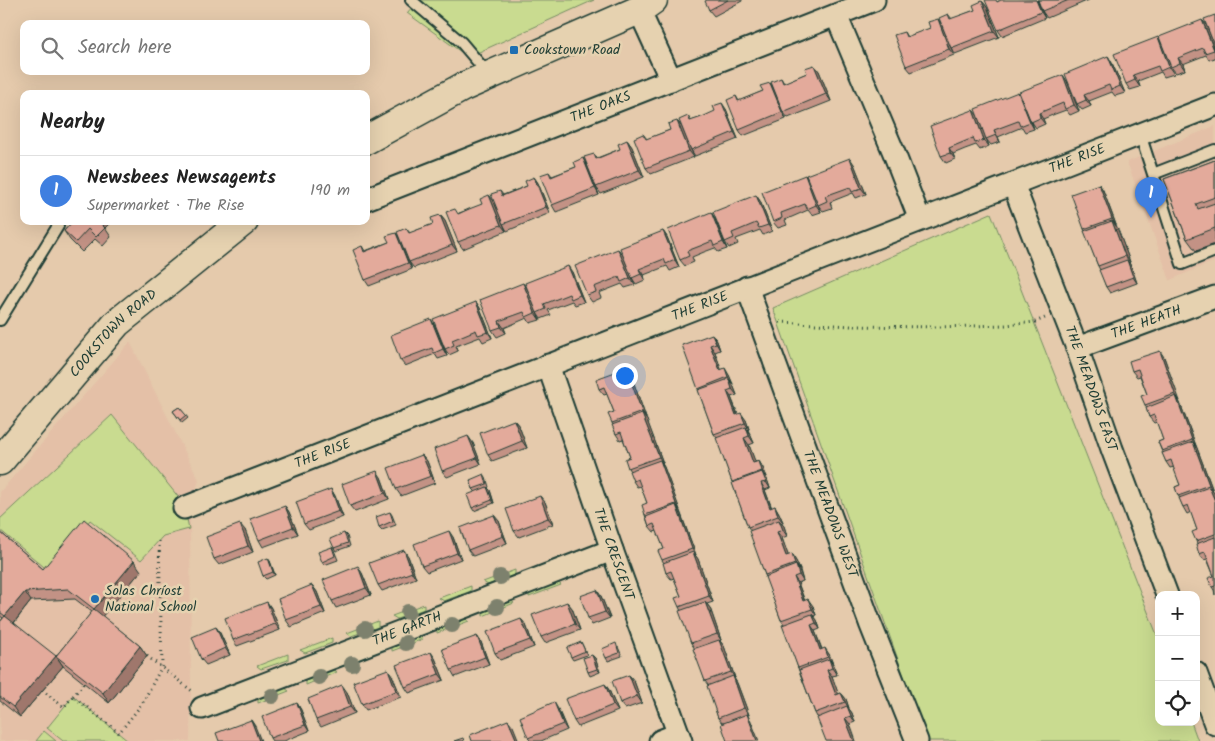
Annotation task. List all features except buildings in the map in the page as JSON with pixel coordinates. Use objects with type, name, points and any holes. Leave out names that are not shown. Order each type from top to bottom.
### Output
[{"type":"street","name":"THE OAKS","points":[[370,197],[874,0]]},
{"type":"street","points":[[370,138],[463,87],[646,5],[671,80]]},
{"type":"street","points":[[836,15],[920,220]]},
{"type":"street","name":"THE RISE","points":[[184,508],[1215,105]]},
{"type":"street","name":"THE MEADOWS EAST","points":[[1013,184],[1077,348],[1112,449],[1165,591]]},
{"type":"street","name":"COOKSTOWN ROAD","points":[[0,461],[117,324],[239,225]]},
{"type":"street","name":"THE MEADOWS WEST","points":[[748,287],[870,623],[917,741]]},
{"type":"street","name":"THE HEATH","points":[[1077,348],[1215,297]]},
{"type":"street","name":"THE CRESCENT","points":[[548,366],[612,550],[673,739]]},
{"type":"street","name":"THE GARTH","points":[[199,700],[612,550]]},
{"type":"street","points":[[1199,681],[1215,724]]},
{"type":"lane","points":[[411,0],[461,42],[490,76]]},
{"type":"lane","points":[[1140,134],[1182,264],[1215,251]]},
{"type":"lane","points":[[1153,174],[1215,150]]},
{"type":"lane","points":[[0,320],[58,226]]},
{"type":"path","points":[[762,328],[780,322],[937,327],[1005,325],[1034,322],[1049,317]]},
{"type":"path","points":[[73,696],[119,733],[142,704],[162,666],[159,541]]},
{"type":"path","points":[[147,656],[162,666],[199,700]]},
{"type":"path","points":[[42,690],[64,706],[84,683]]},
{"type":"shaded area","points":[[1215,126],[1215,261],[1170,280],[1127,162]]},
{"type":"shaded area","name":"Solas Chríost National School","points":[[130,342],[199,480],[190,507],[190,741],[0,741],[0,492]]},
{"type":"green space","points":[[418,0],[594,0],[468,57],[407,13]]},
{"type":"green space","points":[[991,213],[1155,630],[1155,726],[1192,726],[1198,741],[927,741],[773,308]]},
{"type":"green space","points":[[112,415],[184,504],[189,529],[163,536],[141,560],[90,520],[50,572],[0,530],[0,519]]},
{"type":"green space","points":[[515,570],[515,575],[488,585],[483,582]]},
{"type":"green space","points":[[556,581],[561,585],[529,597],[529,592]]},
{"type":"green space","points":[[471,586],[471,591],[444,601],[439,598]]},
{"type":"green space","points":[[510,600],[514,603],[483,616],[483,610]]},
{"type":"green space","points":[[424,604],[424,609],[397,619],[392,616]]},
{"type":"green space","points":[[464,618],[469,621],[437,633],[437,628]]},
{"type":"green space","points":[[378,621],[378,627],[351,636],[347,633]]},
{"type":"green space","points":[[419,636],[423,639],[392,651],[392,646]]},
{"type":"green space","points":[[332,638],[332,643],[305,653],[300,650]]},
{"type":"green space","points":[[288,654],[288,660],[261,669],[257,666]]},
{"type":"green space","points":[[333,669],[337,672],[306,685],[306,679]]},
{"type":"green space","points":[[285,688],[289,691],[258,703],[258,698]]},
{"type":"green space","points":[[73,696],[128,741],[63,741],[47,728]]},
{"type":"green space","points":[[44,731],[56,741],[36,741]]},
{"type":"place","name":"Cookstown Road","points":[[514,50]]},
{"type":"place","name":"Newsbees Newsagents","points":[[1151,218]]},
{"type":"place","name":"Solas Chríost National School","points":[[95,599]]}]
